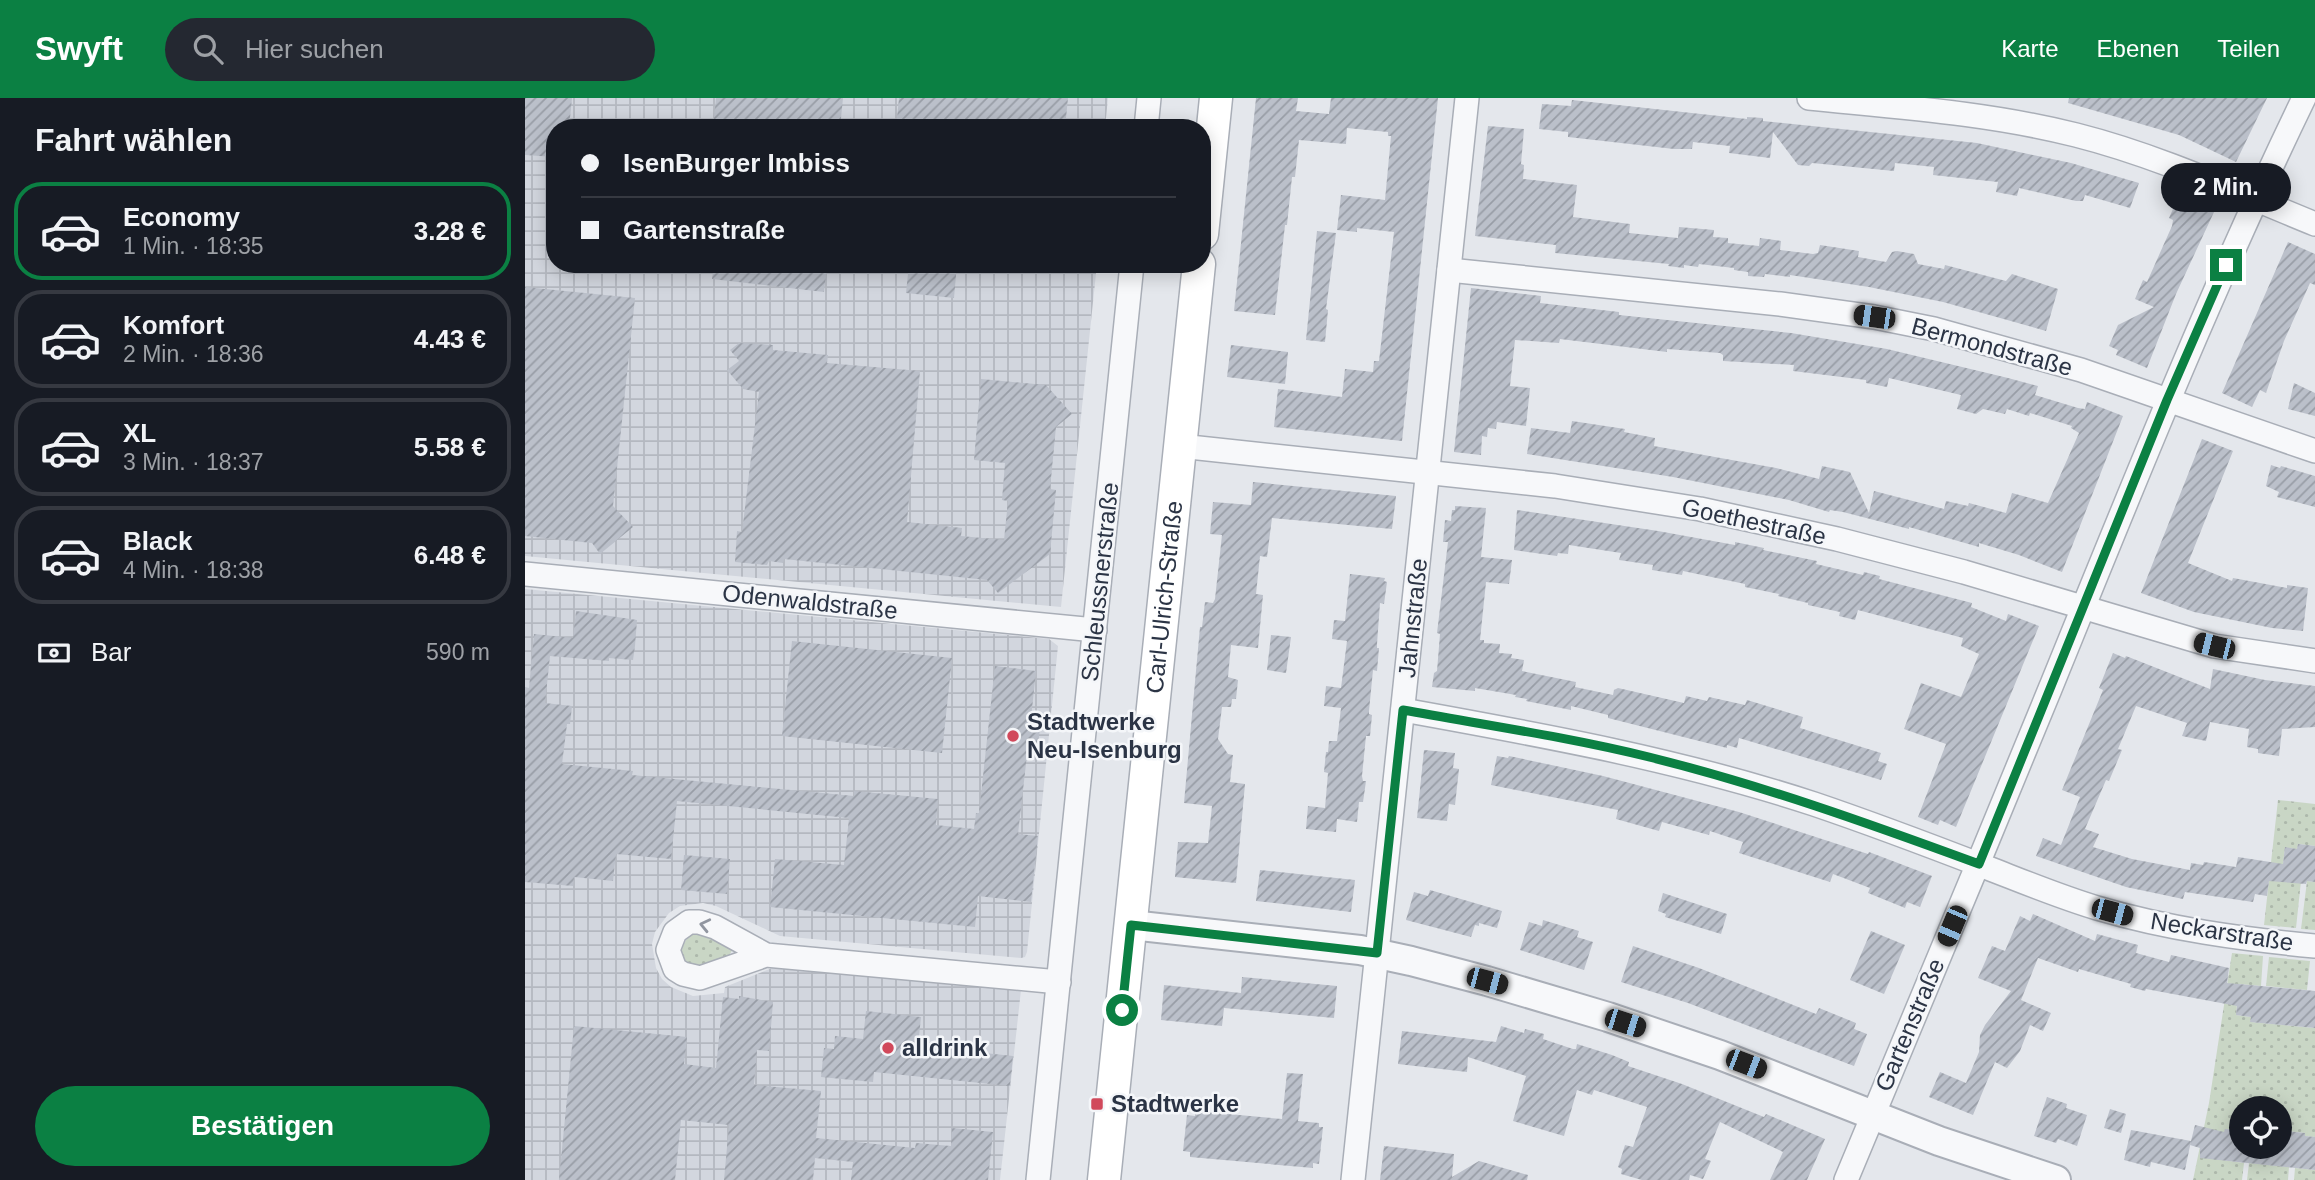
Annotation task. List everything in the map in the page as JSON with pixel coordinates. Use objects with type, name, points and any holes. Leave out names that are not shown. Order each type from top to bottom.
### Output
[{"type":"main road","points":[[1211,147],[1216,98]]},
{"type":"main road","name":"Carl-Ulrich-Straße","points":[[1104,1180],[1198,273]]},
{"type":"street","points":[[1147,119],[1149,98]]},
{"type":"street","name":"Jahnstraße","points":[[1353,1180],[1467,98]]},
{"type":"street","points":[[1809,98],[1964,114],[2044,128],[2147,156],[2315,224]]},
{"type":"street","name":"Gartenstraße","points":[[1846,1180],[1979,864],[2167,400],[2255,200],[2304,98]]},
{"type":"street","name":"Bermondstraße","points":[[1449,270],[1780,303],[1934,329],[2035,357],[2315,451]]},
{"type":"street","name":"Schleussnerstraße","points":[[1038,1180],[1131,273]]},
{"type":"street","name":"Goethestraße","points":[[1180,446],[1564,487],[1748,518],[1965,572],[2214,646],[2315,661]]},
{"type":"street","name":"Odenwaldstraße","points":[[525,574],[1095,630]]},
{"type":"street","name":"Neckarstraße","points":[[1403,710],[1548,735],[1689,768],[1815,804],[2068,899],[2159,924],[2228,936],[2315,946]]},
{"type":"street","points":[[1131,925],[1377,953],[1499,984],[1608,1017],[1797,1083],[1872,1115],[2056,1180]]},
{"type":"street","points":[[766,955],[1059,982]]},
{"type":"shaded area","points":[[525,98],[1108,98],[1106,119],[546,119],[546,273],[1096,273],[1061,607],[525,556]]},
{"type":"shaded area","points":[[525,589],[1049,639],[1058,646],[1025,957],[780,936],[716,906],[703,903],[680,906],[669,913],[655,932],[652,944],[656,968],[662,979],[671,987],[693,996],[724,993],[725,987],[772,968],[1021,990],[1000,1180],[525,1180]]},
{"type":"green space","points":[[2278,800],[2315,804],[2315,846],[2298,844],[2297,849],[2285,848],[2281,878],[2301,881],[2296,928],[2264,925]]},
{"type":"green space","points":[[2307,881],[2315,882],[2315,930],[2301,929]]},
{"type":"green space","points":[[695,933],[703,934],[733,949],[728,957],[712,963],[699,966],[689,964],[684,961],[682,951],[686,940]]},
{"type":"green space","points":[[2232,953],[2263,956],[2261,986],[2239,984],[2236,1015],[2251,1017],[2251,1022],[2315,1026],[2315,1137],[2292,1132],[2292,1096],[2229,1096],[2229,1129],[2225,1129],[2222,1160],[2244,1163],[2242,1180],[2193,1180],[2209,1103]]},
{"type":"green space","points":[[2269,957],[2310,961],[2307,990],[2266,986]]},
{"type":"green space","points":[[2249,1163],[2289,1167],[2288,1180],[2247,1180]]},
{"type":"green space","points":[[2295,1168],[2315,1170],[2315,1180],[2294,1180]]},
{"type":"building","points":[[525,98],[572,98],[570,119],[546,119],[546,156],[525,155]]},
{"type":"building","points":[[716,98],[843,98],[841,119],[714,119]]},
{"type":"building","points":[[899,98],[1068,98],[1066,119],[897,119]]},
{"type":"building","points":[[1256,98],[1298,98],[1296,111],[1329,114],[1331,98],[1438,98],[1402,441],[1274,427],[1278,389],[1342,397],[1345,369],[1373,372],[1374,361],[1379,361],[1394,232],[1357,228],[1357,232],[1337,230],[1341,195],[1385,200],[1391,136],[1388,136],[1388,132],[1347,128],[1346,144],[1299,140],[1285,225],[1275,315],[1234,311]]},
{"type":"building","points":[[2069,98],[2267,98],[2236,162],[2179,135],[2068,103]]},
{"type":"building","points":[[1572,100],[1747,119],[1763,118],[1763,121],[1977,143],[2071,163],[2139,183],[2130,208],[2085,195],[2083,201],[2076,201],[2019,188],[2017,196],[1996,192],[1998,182],[1933,175],[1934,167],[1895,163],[1894,171],[1812,163],[1809,166],[1798,165],[1773,132],[1770,158],[1729,153],[1730,146],[1693,142],[1692,149],[1674,149],[1568,137],[1568,132],[1539,129],[1542,104],[1571,106]]},
{"type":"building","points":[[1488,126],[1524,129],[1521,164],[1524,165],[1523,179],[1577,185],[1573,217],[1630,224],[1629,233],[1678,238],[1679,227],[1714,230],[1713,237],[1728,238],[1728,243],[1759,246],[1760,238],[1781,241],[1780,250],[1813,254],[1818,253],[1820,245],[1859,251],[1858,257],[1886,262],[1892,252],[1897,251],[1914,254],[1918,264],[1944,269],[1945,265],[2006,281],[2012,274],[2058,289],[2046,331],[1943,302],[1869,287],[1790,275],[1748,276],[1748,272],[1734,268],[1699,264],[1698,267],[1684,265],[1684,268],[1668,266],[1669,264],[1555,253],[1556,245],[1475,236]]},
{"type":"building","points":[[2183,198],[2214,212],[2176,294],[2147,368],[2116,355],[2118,350],[2109,346],[2118,325],[2154,307],[2135,299],[2143,280],[2147,282],[2172,226],[2173,220],[2169,218],[2176,202],[2180,204]]},
{"type":"building","points":[[1317,231],[1336,233],[1326,309],[1325,342],[1306,340]]},
{"type":"building","points":[[2288,242],[2315,254],[2315,285],[2310,283],[2284,341],[2266,393],[2260,390],[2252,407],[2222,393]]},
{"type":"building","points":[[713,273],[826,273],[824,292],[712,279]]},
{"type":"building","points":[[908,273],[956,273],[954,298],[906,293]]},
{"type":"building","points":[[525,287],[635,298],[613,506],[633,527],[600,554],[592,543],[525,536]]},
{"type":"building","points":[[1471,288],[1541,296],[1540,303],[1619,312],[1619,315],[1791,333],[1887,349],[2038,386],[2035,395],[2085,409],[2087,402],[2123,416],[2062,572],[1979,543],[1979,547],[1909,527],[1843,512],[1829,512],[1789,500],[1673,477],[1527,454],[1531,428],[1570,433],[1572,421],[1625,429],[1624,432],[1655,438],[1654,446],[1776,468],[1819,479],[1822,466],[1850,472],[1869,513],[1874,491],[1944,509],[1946,501],[1968,506],[1969,503],[2006,513],[2012,493],[2048,503],[2079,433],[2071,428],[2072,426],[2007,409],[2005,414],[1983,409],[1976,414],[1957,409],[1961,395],[1889,378],[1887,387],[1866,383],[1866,380],[1793,371],[1794,365],[1723,361],[1723,355],[1720,353],[1667,349],[1667,352],[1560,339],[1559,343],[1515,340],[1510,386],[1530,388],[1526,426],[1497,422],[1496,429],[1488,428],[1487,437],[1482,436],[1481,455],[1454,452]]},
{"type":"building","points":[[739,343],[773,345],[773,350],[828,355],[827,363],[920,371],[907,522],[962,528],[961,536],[1004,540],[1008,501],[1002,500],[1005,463],[974,460],[981,379],[1046,385],[1072,414],[1056,427],[1050,489],[1056,490],[1050,554],[998,593],[987,580],[784,559],[783,563],[769,561],[767,565],[735,562],[737,531],[742,532],[759,392],[743,389],[727,370],[739,361],[730,350]]},
{"type":"building","points":[[1231,345],[1288,352],[1285,384],[1227,377]]},
{"type":"building","points":[[2294,383],[2315,393],[2315,416],[2288,409]]},
{"type":"building","points":[[2202,439],[2233,451],[2188,563],[2232,581],[2233,578],[2287,588],[2287,585],[2308,588],[2303,631],[2272,628],[2194,612],[2141,593]]},
{"type":"building","points":[[2271,465],[2315,476],[2315,507],[2277,497],[2279,492],[2266,486]]},
{"type":"building","points":[[1253,482],[1396,496],[1392,529],[1272,518],[1267,557],[1260,556],[1256,594],[1263,595],[1258,648],[1231,645],[1228,677],[1238,680],[1236,699],[1232,699],[1231,707],[1222,707],[1218,739],[1228,754],[1233,755],[1230,782],[1245,784],[1236,883],[1175,877],[1178,842],[1208,843],[1212,806],[1184,803],[1200,627],[1205,602],[1213,603],[1215,599],[1222,535],[1210,534],[1213,502],[1251,505]]},
{"type":"building","points":[[1455,506],[1486,508],[1481,557],[1512,560],[1509,584],[1486,582],[1480,640],[1484,640],[1484,643],[1500,644],[1499,653],[1512,654],[1511,658],[1524,660],[1522,671],[1576,682],[1575,687],[1613,695],[1618,688],[1684,703],[1686,696],[1707,701],[1709,697],[1745,705],[1747,700],[1803,717],[1800,728],[1881,753],[1878,761],[1887,764],[1881,780],[1739,738],[1737,748],[1727,745],[1727,748],[1571,706],[1571,710],[1526,701],[1527,699],[1515,697],[1516,695],[1475,688],[1475,691],[1432,687],[1434,673],[1437,671],[1440,634],[1437,633],[1448,542],[1443,542],[1445,520],[1451,521]]},
{"type":"building","points":[[1517,510],[1764,548],[1763,550],[1817,561],[1816,564],[1863,575],[1864,572],[1880,576],[1879,579],[1972,603],[1971,607],[2006,621],[2008,614],[2039,626],[1956,827],[1940,820],[1938,825],[1918,817],[1946,744],[1904,729],[1921,683],[1961,697],[1979,654],[1961,646],[1963,638],[1858,610],[1855,620],[1839,616],[1840,612],[1745,587],[1745,584],[1683,571],[1682,575],[1652,570],[1653,565],[1619,560],[1621,553],[1569,545],[1568,554],[1558,553],[1557,556],[1514,550]]},
{"type":"building","points":[[1350,574],[1385,578],[1384,581],[1387,582],[1384,604],[1380,603],[1377,671],[1373,670],[1369,711],[1372,715],[1370,736],[1366,736],[1362,776],[1363,781],[1366,781],[1363,802],[1359,802],[1357,822],[1337,819],[1336,832],[1306,829],[1308,806],[1325,808],[1328,773],[1324,772],[1326,752],[1329,741],[1337,741],[1341,708],[1324,706],[1326,686],[1341,688],[1347,641],[1332,639],[1334,620],[1345,621]]},
{"type":"building","points":[[576,611],[637,620],[635,646],[633,660],[609,658],[609,661],[550,656],[545,703],[572,706],[562,764],[633,771],[632,775],[854,796],[854,791],[938,799],[936,825],[974,829],[976,813],[979,813],[995,666],[1036,671],[1030,728],[1040,729],[1036,756],[1027,755],[1018,834],[1038,836],[1031,902],[978,896],[975,927],[770,907],[775,859],[844,865],[849,818],[677,801],[671,859],[616,854],[613,881],[574,877],[573,886],[525,882],[525,687],[529,688],[534,634],[573,638]]},
{"type":"building","points":[[1271,635],[1291,637],[1286,673],[1267,670]]},
{"type":"building","points":[[792,641],[952,658],[942,753],[782,736]]},
{"type":"building","points":[[2113,653],[2210,689],[2213,669],[2265,680],[2315,686],[2315,727],[2282,729],[2279,756],[2258,753],[2258,749],[2247,747],[2249,729],[2210,722],[2206,741],[2182,736],[2187,723],[2136,706],[2118,749],[2122,750],[2085,829],[2099,834],[2093,847],[2132,859],[2190,870],[2191,863],[2203,865],[2204,862],[2236,867],[2238,857],[2283,864],[2285,847],[2297,849],[2298,844],[2315,846],[2315,882],[2307,881],[2306,884],[2269,881],[2267,896],[2255,894],[2253,902],[2185,892],[2183,899],[2126,887],[2036,856],[2043,838],[2061,845],[2080,797],[2062,790],[2103,690],[2099,688]]},
{"type":"building","points":[[1424,750],[1455,753],[1453,768],[1459,769],[1455,805],[1449,804],[1447,821],[1417,818]]},
{"type":"building","points":[[1497,756],[1509,756],[1603,776],[1739,812],[1868,854],[1869,852],[1932,876],[1920,907],[1907,902],[1905,908],[1868,893],[1870,888],[1833,874],[1830,882],[1739,853],[1743,842],[1710,831],[1709,835],[1662,822],[1659,831],[1616,819],[1618,810],[1491,785]]},
{"type":"building","points":[[684,855],[730,859],[727,894],[681,890]]},
{"type":"building","points":[[1260,870],[1355,880],[1351,912],[1256,901]]},
{"type":"building","points":[[1430,890],[1502,911],[1497,928],[1479,923],[1479,926],[1475,925],[1471,937],[1406,920],[1414,892],[1428,896]]},
{"type":"building","points":[[1663,893],[1727,914],[1721,934],[1665,917],[1666,914],[1658,911]]},
{"type":"building","points":[[2033,914],[2095,941],[2097,934],[2138,945],[2136,953],[2169,962],[2171,955],[2229,968],[2227,983],[2315,991],[2315,1028],[2250,1022],[2251,1017],[2236,1015],[2237,1006],[2146,989],[2145,991],[2130,987],[2131,984],[2079,969],[2078,972],[2038,958],[2021,1000],[2051,1013],[2043,1031],[2030,1025],[2020,1051],[2007,1068],[1995,1062],[1973,1115],[1929,1097],[1940,1072],[1966,1083],[1979,1052],[1980,1035],[2011,991],[1978,978],[1992,946],[2005,951],[2020,916],[2030,921]]},
{"type":"building","points":[[1543,920],[1579,931],[1577,937],[1593,942],[1584,970],[1520,950],[1529,922],[1542,926]]},
{"type":"building","points":[[1871,931],[1905,945],[1884,994],[1850,980]]},
{"type":"building","points":[[1633,946],[1699,968],[1816,1014],[1819,1008],[1856,1023],[1854,1029],[1867,1034],[1854,1066],[1688,1003],[1621,982]]},
{"type":"building","points":[[1242,977],[1337,986],[1334,1018],[1224,1008],[1222,1026],[1161,1020],[1164,985],[1241,993]]},
{"type":"building","points":[[739,996],[773,1002],[769,1051],[757,1050],[754,1085],[821,1091],[816,1138],[915,1148],[916,1143],[951,1146],[952,1128],[993,1132],[988,1180],[851,1180],[853,1162],[815,1158],[813,1180],[724,1180],[729,1125],[681,1120],[675,1180],[559,1180],[574,1026],[687,1037],[684,1064],[716,1068],[723,997],[739,999]]},
{"type":"building","name":"alldrink","points":[[866,1011],[921,1017],[918,1046],[1013,1056],[1010,1086],[874,1072],[873,1082],[821,1077],[824,1048],[834,1049],[835,1036],[863,1039]]},
{"type":"building","points":[[1501,1026],[1524,1033],[1525,1029],[1544,1034],[1543,1039],[1573,1049],[1576,1049],[1577,1044],[1612,1055],[1629,1062],[1628,1066],[1682,1084],[1764,1117],[1766,1114],[1825,1139],[1807,1180],[1770,1180],[1783,1152],[1720,1122],[1705,1159],[1711,1161],[1703,1179],[1690,1175],[1689,1180],[1642,1180],[1621,1174],[1622,1169],[1618,1167],[1625,1145],[1633,1147],[1647,1107],[1594,1090],[1592,1095],[1577,1090],[1564,1136],[1513,1121],[1526,1076],[1468,1057],[1467,1072],[1398,1064],[1402,1031],[1496,1042]]},
{"type":"building","points":[[1287,1073],[1303,1074],[1298,1121],[1319,1123],[1319,1127],[1323,1127],[1319,1164],[1313,1163],[1313,1168],[1190,1157],[1190,1152],[1183,1151],[1187,1115],[1195,1116],[1195,1111],[1282,1119]]},
{"type":"building","points":[[2047,1097],[2067,1104],[2066,1108],[2087,1115],[2077,1146],[2058,1139],[2056,1143],[2034,1136]]},
{"type":"building","points":[[2110,1109],[2126,1114],[2121,1133],[2104,1128]]},
{"type":"building","points":[[2195,1125],[2224,1132],[2225,1129],[2229,1129],[2229,1159],[2292,1159],[2292,1132],[2305,1133],[2305,1136],[2315,1137],[2315,1170],[2200,1158],[2200,1148],[2190,1145]]},
{"type":"building","points":[[2131,1130],[2191,1141],[2185,1170],[2151,1162],[2150,1167],[2124,1160]]},
{"type":"building","points":[[1384,1146],[1454,1154],[1452,1177],[1479,1161],[1528,1175],[1527,1180],[1380,1180]]},
{"type":"place","name":"Stadtwerke Neu-Isenburg","points":[[1013,736]]},
{"type":"place","name":"alldrink","points":[[888,1048]]},
{"type":"place","name":"Stadtwerke","points":[[1097,1104]]},
{"type":"route","points":[[1122,1010],[1131,925],[1377,953],[1403,710],[1536,733],[1651,757],[1815,804],[1979,864],[2167,400],[2226,265]]}]
